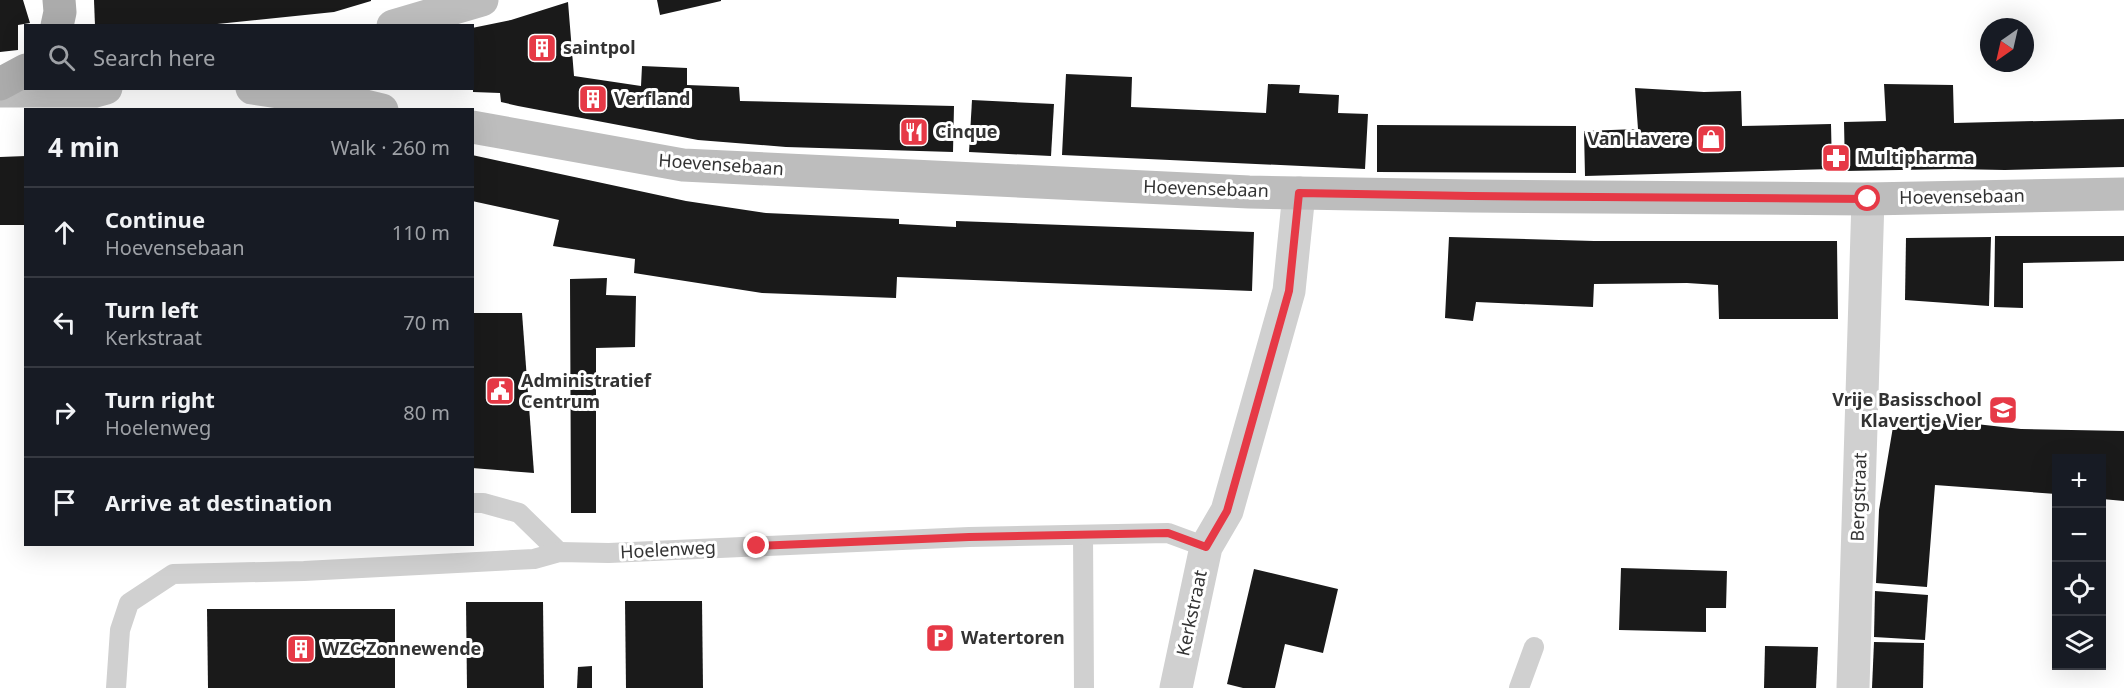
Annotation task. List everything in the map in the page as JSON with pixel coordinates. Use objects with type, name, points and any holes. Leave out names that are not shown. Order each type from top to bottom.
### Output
[{"type":"main road","points":[[0,84],[24,71]]},
{"type":"street","points":[[400,24],[482,0]]},
{"type":"street","points":[[0,91],[95,90]]},
{"type":"street","points":[[270,90],[363,100]]},
{"type":"street","name":"Hoevensebaan","points":[[474,128],[683,165],[1299,193],[1868,199],[2124,194]]},
{"type":"street","name":"Kerkstraat","points":[[1176,688],[1206,547],[1227,511],[1289,291],[1299,193]]},
{"type":"street","name":"Bergstraat","points":[[1853,688],[1868,199]]},
{"type":"lane","points":[[474,502],[519,513],[559,552]]},
{"type":"lane","name":"Hoelenweg","points":[[116,688],[120,630],[129,603],[173,574],[304,571],[534,559],[559,552],[609,553],[1083,534],[1168,533],[1206,547]]},
{"type":"lane","points":[[1083,534],[1084,688]]},
{"type":"lane","points":[[1519,688],[1534,647]]},
{"type":"building","points":[[0,0],[23,0],[30,23],[18,25],[18,50],[0,52]]},
{"type":"building","points":[[94,0],[371,0],[334,12],[217,24],[95,24]]},
{"type":"building","points":[[657,0],[721,0],[721,1],[660,15]]},
{"type":"building","points":[[568,2],[574,76],[641,86],[642,66],[687,68],[687,85],[739,87],[740,101],[954,106],[953,152],[786,147],[698,140],[501,102],[500,93],[473,92],[474,28],[511,20]]},
{"type":"building","points":[[1066,74],[1132,77],[1131,107],[1266,113],[1268,84],[1300,85],[1299,93],[1339,95],[1338,113],[1368,114],[1365,169],[1062,155]]},
{"type":"building","points":[[1884,84],[1953,85],[1954,123],[2124,119],[2124,167],[1845,171],[1844,122],[1886,121]]},
{"type":"building","points":[[1635,88],[1704,92],[1741,91],[1742,126],[1831,124],[1832,169],[1585,176],[1584,131],[1638,129]]},
{"type":"building","points":[[972,100],[1054,104],[1051,156],[969,152]]},
{"type":"building","points":[[1377,125],[1576,126],[1576,173],[1377,172]]},
{"type":"building","points":[[474,155],[686,201],[766,213],[899,219],[899,224],[956,227],[956,221],[1254,232],[1252,291],[897,277],[896,298],[762,293],[634,273],[635,259],[553,246],[559,220],[474,201]]},
{"type":"building","points":[[24,156],[24,225],[0,225],[0,157]]},
{"type":"building","points":[[1995,236],[2124,236],[2124,261],[2023,263],[2023,308],[1994,307]]},
{"type":"building","points":[[1449,237],[1594,241],[1837,241],[1838,319],[1719,319],[1718,285],[1687,283],[1594,284],[1593,307],[1476,302],[1473,321],[1445,318]]},
{"type":"building","points":[[1991,237],[1989,306],[1905,300],[1906,238]]},
{"type":"building","points":[[607,278],[606,295],[636,296],[635,347],[596,348],[596,513],[571,513],[570,279]]},
{"type":"building","name":"Administratief Centrum","points":[[474,313],[522,313],[534,473],[474,468]]},
{"type":"building","name":"Vrije Basisschool Klavertje Vier","points":[[1895,415],[2021,429],[2124,431],[2124,501],[2106,499],[2106,454],[2052,454],[2052,494],[1935,485],[1927,587],[1876,583],[1879,510]]},
{"type":"building","points":[[1621,568],[1727,571],[1726,608],[1706,608],[1706,632],[1619,630]]},
{"type":"building","points":[[1254,569],[1338,589],[1323,653],[1285,644],[1275,688],[1243,688],[1227,684]]},
{"type":"building","points":[[1875,591],[1928,595],[1925,640],[1874,637]]},
{"type":"building","points":[[625,601],[702,601],[703,688],[626,688]]},
{"type":"building","name":"WZC Zonnewende","points":[[466,602],[543,602],[544,688],[467,688]]},
{"type":"building","name":"WZC Zonnewende","points":[[207,609],[395,609],[395,688],[208,688]]},
{"type":"building","points":[[1874,642],[1924,643],[1923,688],[1872,688]]},
{"type":"building","points":[[1765,646],[1818,647],[1816,688],[1764,688]]},
{"type":"building","points":[[592,666],[592,688],[577,688],[578,667]]},
{"type":"place","name":"saintpol","points":[[542,48]]},
{"type":"place","name":"Verfland","points":[[593,99]]},
{"type":"place","name":"Cinque","points":[[914,132]]},
{"type":"place","name":"Van Havere","points":[[1711,139]]},
{"type":"place","name":"Multipharma","points":[[1836,158]]},
{"type":"place","name":"Administratief Centrum","points":[[500,391]]},
{"type":"place","name":"Vrije Basisschool Klavertje Vier","points":[[2003,410]]},
{"type":"place","name":"Watertoren","points":[[940,638]]},
{"type":"place","name":"WZC Zonnewende","points":[[301,649]]},
{"type":"route","points":[[757,546],[969,537],[1168,533],[1206,547],[1227,511],[1289,291],[1299,193],[1868,199]]}]
